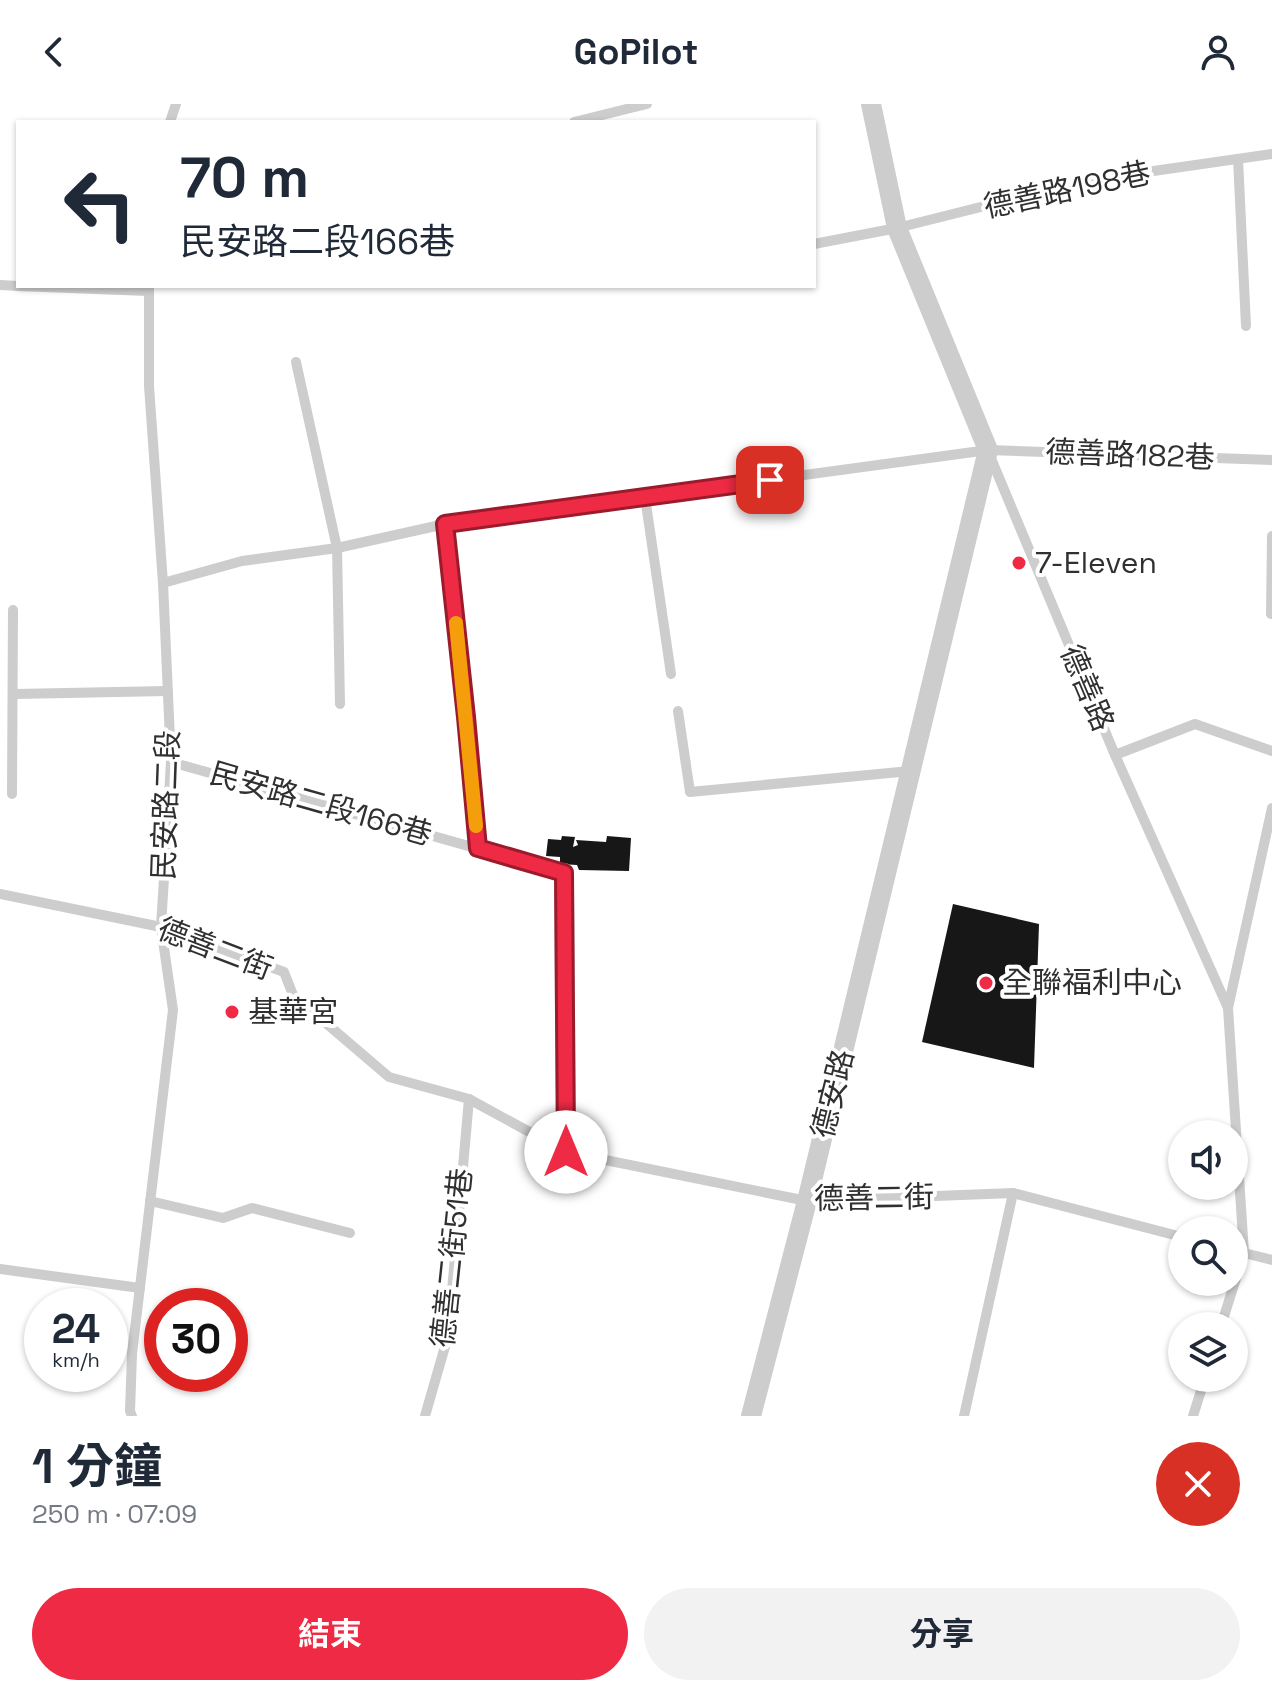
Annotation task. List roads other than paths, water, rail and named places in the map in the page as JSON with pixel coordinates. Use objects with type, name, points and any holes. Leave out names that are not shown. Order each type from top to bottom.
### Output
[{"type":"street","name":"德善路","points":[[871,104],[897,228],[988,450]]},
{"type":"street","name":"德安路","points":[[751,1416],[807,1201],[988,450]]},
{"type":"street","points":[[564,873],[566,1152]]},
{"type":"lane","points":[[589,120],[620,116],[647,104]]},
{"type":"lane","name":"德善路198巷","points":[[816,244],[897,228],[1084,181],[1272,154]]},
{"type":"lane","points":[[1238,159],[1246,326]]},
{"type":"lane","name":"民安路二段","points":[[132,1416],[132,1354],[173,1010],[161,927],[171,762],[163,583],[149,386],[148,288]]},
{"type":"lane","points":[[296,362],[337,548],[340,704]]},
{"type":"lane","name":"德善路182巷","points":[[163,583],[242,561],[337,548],[445,524],[988,450],[1272,460]]},
{"type":"lane","name":"德善路","points":[[988,450],[1115,755],[1228,1008],[1237,1216]]},
{"type":"lane","points":[[645,497],[671,674]]},
{"type":"lane","points":[[445,524],[478,848]]},
{"type":"lane","points":[[1271,614],[1272,536]]},
{"type":"lane","points":[[12,794],[13,610]]},
{"type":"lane","points":[[14,694],[168,691]]},
{"type":"lane","points":[[678,711],[690,792],[911,771]]},
{"type":"lane","points":[[1115,755],[1195,724],[1272,751]]},
{"type":"lane","name":"民安路二段166巷","points":[[171,762],[564,873]]},
{"type":"lane","points":[[1228,1008],[1272,808]]},
{"type":"lane","name":"德善二街","points":[[0,894],[161,927],[284,972],[293,995],[389,1077],[469,1099],[566,1152],[807,1201],[1013,1193],[1168,1233]]},
{"type":"lane","name":"德善二街51巷","points":[[425,1416],[448,1336],[469,1099]]},
{"type":"lane","points":[[964,1416],[1013,1193]]},
{"type":"lane","points":[[150,1201],[223,1218],[252,1208],[350,1233]]},
{"type":"lane","points":[[1248,1254],[1272,1260]]},
{"type":"lane","points":[[0,1269],[140,1288]]},
{"type":"lane","points":[[1193,1416],[1201,1392]]},
{"type":"place","name":"7-Eleven","points":[[1019,563]]},
{"type":"place","name":"全聯福利中心","points":[[986,983]]},
{"type":"place","name":"基華宮","points":[[232,1012]]}]
